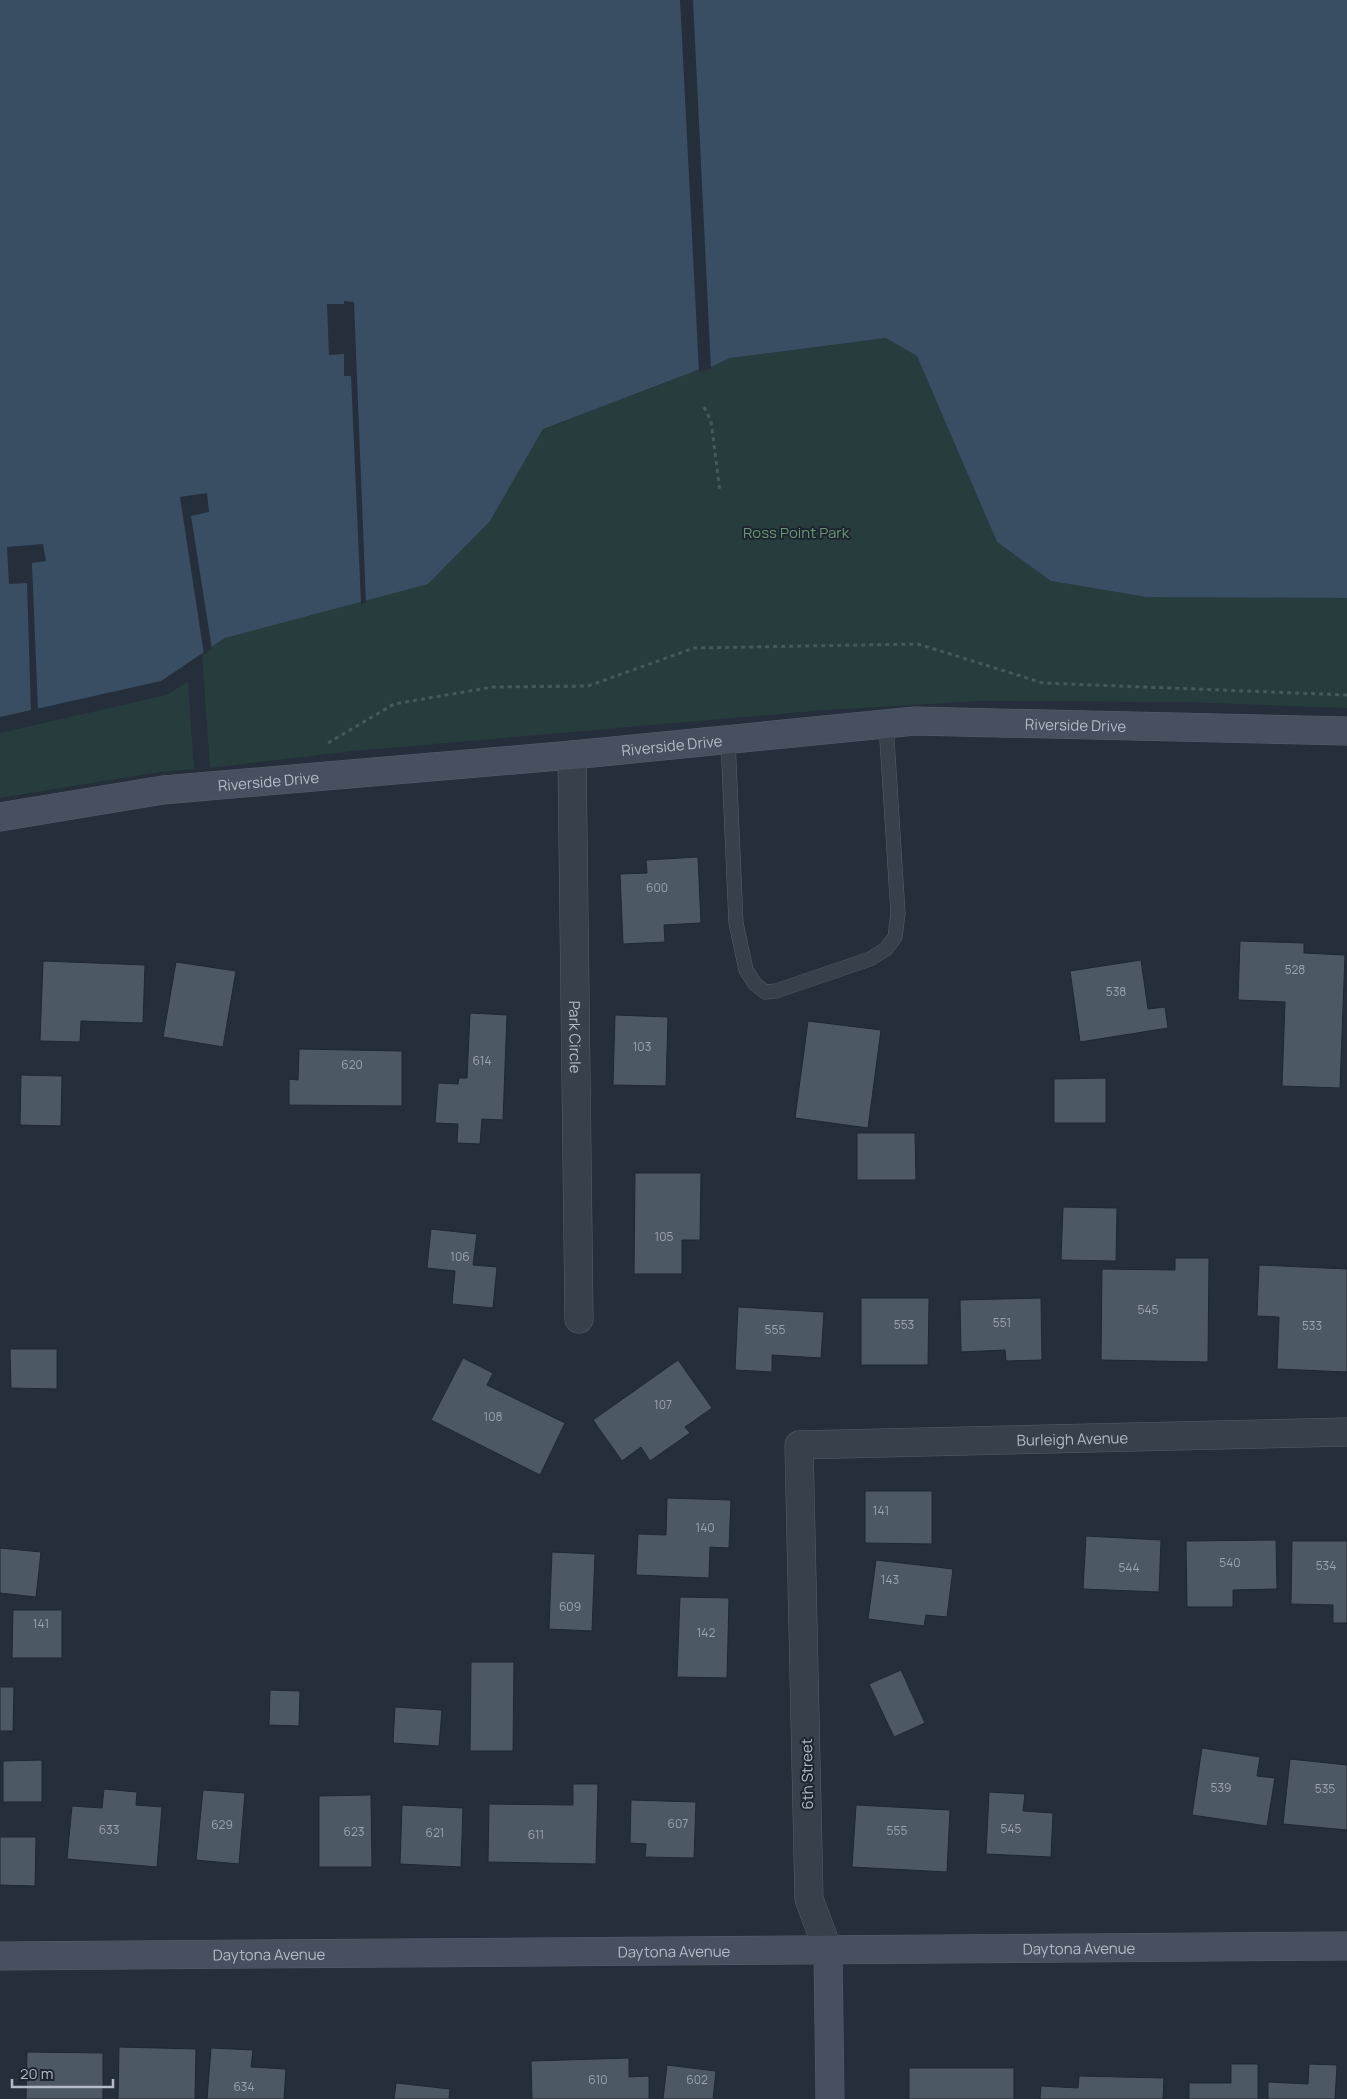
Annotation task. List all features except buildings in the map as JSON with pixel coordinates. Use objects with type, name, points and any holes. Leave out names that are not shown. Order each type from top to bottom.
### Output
[{"type":"street","name":"Riverside Drive","points":[[0,817],[163,790],[572,756],[915,721],[1347,731]]},
{"type":"street","name":"Park Circle","points":[[572,756],[579,1319]]},
{"type":"street","name":"Burleigh Avenue","points":[[800,1445],[1347,1432]]},
{"type":"street","name":"6th Street","points":[[800,1445],[809,1899],[828,1950],[830,2099]]},
{"type":"street","name":"Daytona Avenue","points":[[0,1956],[1347,1946]]},
{"type":"lane","points":[[728,740],[736,923],[746,970],[754,984],[764,992],[776,991],[870,959],[886,949],[895,937],[898,913],[886,724]]},
{"type":"path","points":[[704,407],[711,421],[720,492]]},
{"type":"path","points":[[328,743],[394,704],[493,687],[588,686],[694,648],[918,644],[1043,683],[1347,695]]},
{"type":"green space","name":"Ross Point Park","points":[[886,338],[917,356],[997,542],[1051,581],[1146,597],[1347,598],[1347,708],[1183,702],[982,701],[826,710],[353,751],[210,768],[202,653],[225,638],[490,521],[543,429],[711,367],[730,358]]},
{"type":"green space","points":[[188,682],[194,769],[159,772],[0,798],[0,733],[166,695]]},
{"type":"water","points":[[0,0],[1347,0],[1347,598],[1146,597],[1051,581],[997,542],[917,356],[886,338],[730,358],[711,367],[698,370],[543,429],[490,521],[428,584],[225,638],[161,681],[0,717]]},
{"type":"pier","points":[[680,0],[693,0],[711,369],[699,372]]},
{"type":"pier","points":[[344,301],[354,302],[366,603],[361,604],[351,376],[344,376],[344,354],[329,355],[327,304],[344,304]]},
{"type":"pier","points":[[207,493],[209,512],[191,516],[212,649],[204,655],[180,497]]},
{"type":"pier","points":[[43,544],[46,561],[32,563],[38,711],[31,713],[27,583],[9,584],[7,547]]}]
